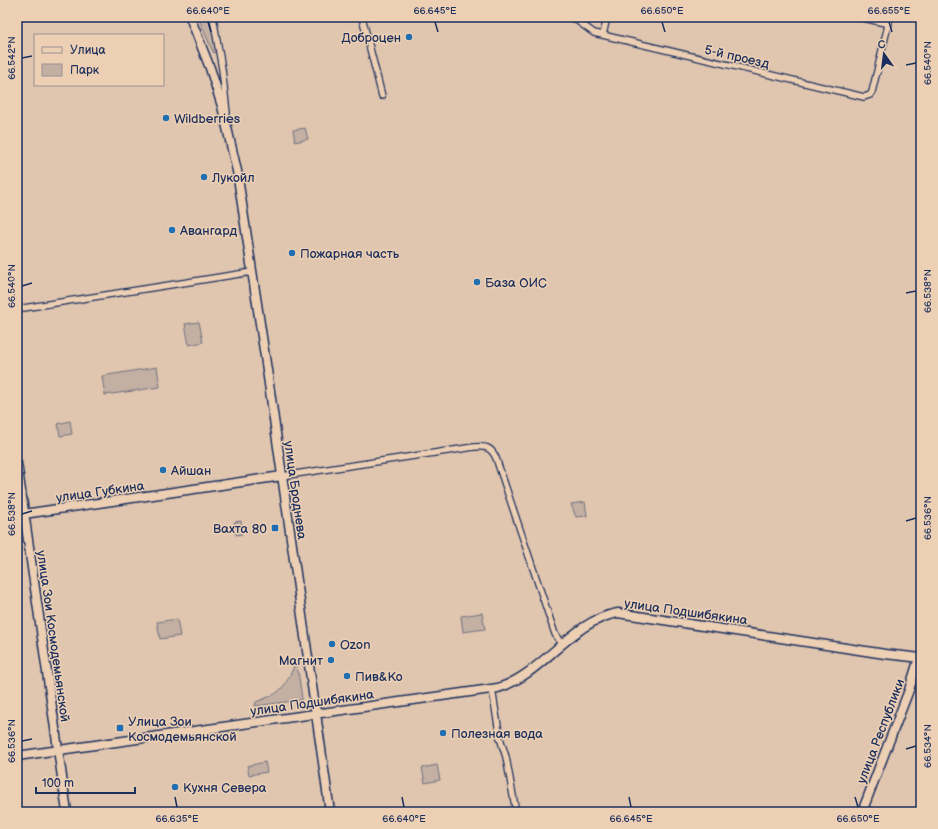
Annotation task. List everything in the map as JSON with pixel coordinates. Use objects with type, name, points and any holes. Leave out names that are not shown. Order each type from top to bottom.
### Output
[{"type":"main road","name":"улица Броднева","points":[[190,17],[210,68],[222,106],[237,171],[330,812]]},
{"type":"main road","name":"улица Зои Космодемьянской","points":[[17,463],[21,515],[58,750],[66,812]]},
{"type":"main road","name":"улица Губкина","points":[[21,515],[282,476]]},
{"type":"main road","name":"улица Подшибякина","points":[[17,756],[492,689],[507,685],[520,678],[593,621],[609,615],[624,614],[920,658]]},
{"type":"main road","name":"улица Республики","points":[[862,812],[920,658]]},
{"type":"street","points":[[213,17],[222,68],[229,135]]},
{"type":"street","points":[[362,17],[382,96]]},
{"type":"street","name":"5-й проезд","points":[[572,17],[589,31],[603,36],[864,97],[867,97],[872,92],[889,24]]},
{"type":"street","points":[[603,36],[607,17]]},
{"type":"street","points":[[858,17],[889,24],[890,17]]},
{"type":"street","points":[[17,309],[252,272]]},
{"type":"street","points":[[282,476],[474,447],[487,447],[491,449],[496,458],[555,634],[562,645]]},
{"type":"street","points":[[492,689],[500,738],[506,757],[516,812]]},
{"type":"green space","points":[[198,17],[210,17],[216,51],[215,53],[213,52]]},
{"type":"green space","points":[[305,128],[308,139],[295,142],[293,130]]},
{"type":"green space","points":[[199,322],[203,342],[189,345],[185,324]]},
{"type":"green space","points":[[157,367],[160,387],[105,395],[102,376]]},
{"type":"green space","points":[[70,421],[72,434],[60,436],[58,424]]},
{"type":"green space","points":[[585,502],[587,516],[576,517],[571,504]]},
{"type":"green space","points":[[241,521],[242,534],[236,535],[234,522]]},
{"type":"green space","points":[[482,613],[485,629],[463,632],[461,616]]},
{"type":"green space","points":[[177,619],[180,636],[160,639],[157,622]]},
{"type":"green space","points":[[297,665],[302,698],[301,700],[255,706],[256,702],[271,696],[283,687],[294,666]]},
{"type":"green space","points":[[265,762],[267,772],[249,775],[247,766]]},
{"type":"green space","points":[[437,765],[440,780],[425,783],[422,768]]},
{"type":"place","name":"Доброцен","points":[[409,37]]},
{"type":"place","name":"Wildberries","points":[[166,118]]},
{"type":"place","name":"Лукойл","points":[[204,177]]},
{"type":"place","name":"Авангард","points":[[172,230]]},
{"type":"place","name":"Пожарная часть","points":[[292,253]]},
{"type":"place","name":"База ОИС","points":[[477,282]]},
{"type":"place","name":"Айшан","points":[[163,470]]},
{"type":"place","name":"Вахта 80","points":[[275,528]]},
{"type":"place","name":"Ozon","points":[[332,644]]},
{"type":"place","name":"Магнит","points":[[331,660]]},
{"type":"place","name":"Пив&Ко","points":[[347,676]]},
{"type":"place","name":"Улица Зои Космодемьянской","points":[[120,728]]},
{"type":"place","name":"Полезная вода","points":[[443,733]]},
{"type":"place","name":"Кухня Севера","points":[[175,787]]}]
